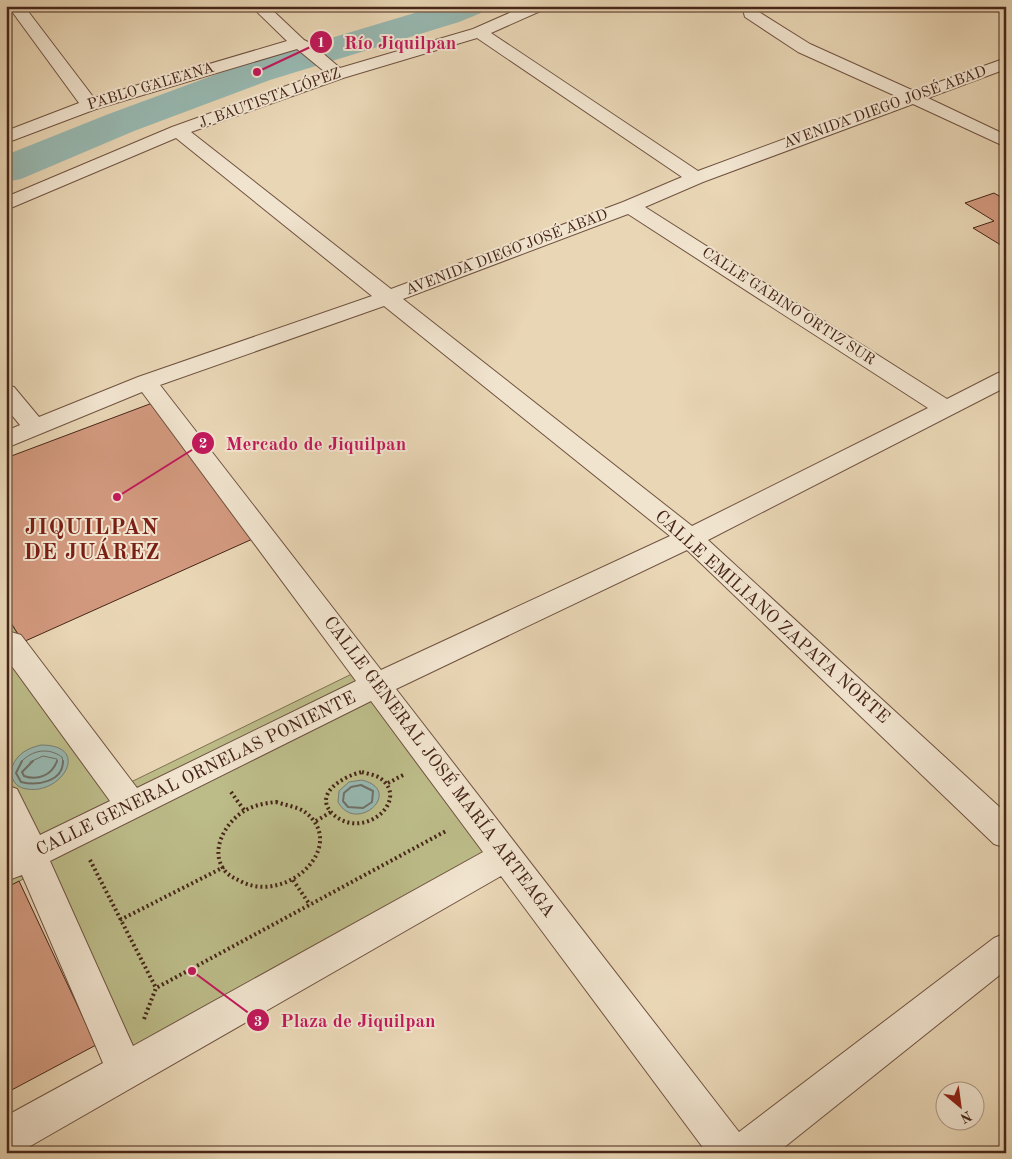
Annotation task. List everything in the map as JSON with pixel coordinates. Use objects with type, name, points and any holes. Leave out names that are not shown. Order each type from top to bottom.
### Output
[{"type":"street","points":[[16,6],[90,105]]},
{"type":"street","points":[[258,6],[333,71]]},
{"type":"street","name":"J. BAUTISTA LÓPEZ","points":[[6,204],[178,131],[333,71],[479,32],[539,6]]},
{"type":"street","points":[[750,6],[751,14],[804,48],[913,97],[1006,142]]},
{"type":"street","points":[[479,32],[696,178]]},
{"type":"street","name":"PABLO GALEANA","points":[[6,138],[90,105],[302,45]]},
{"type":"street","name":"AVENIDA DIEGO JOSÉ ABAD","points":[[6,440],[146,382],[389,297],[630,206],[696,178],[1006,63]]},
{"type":"street","name":"CALLE EMILIANO ZAPATA NORTE","points":[[178,131],[690,538],[1006,834]]},
{"type":"street","name":"CALLE GABINO ORTIZ SUR","points":[[630,206],[945,408]]},
{"type":"street","name":"CALLE GENERAL ORNELAS PONIENTE","points":[[19,860],[376,685],[690,538],[1006,378]]},
{"type":"street","name":"CALLE GENERAL JOSÉ MARÍA ARTEAGA","points":[[146,382],[731,1153]]},
{"type":"street","points":[[6,392],[35,428]]},
{"type":"street","points":[[6,644],[11,643],[131,805]]},
{"type":"street","points":[[6,798],[19,860],[125,1071]]},
{"type":"street","points":[[6,1138],[506,856]]},
{"type":"street","points":[[762,1148],[1006,949]]},
{"type":"path","points":[[402,765],[413,780]]},
{"type":"path","points":[[362,772],[372,773],[388,784],[391,791],[391,800],[388,808],[381,816],[372,821],[351,824],[341,821],[331,812],[328,808],[327,799],[329,790],[342,777],[362,772]]},
{"type":"path","points":[[388,784],[408,772]]},
{"type":"path","points":[[222,797],[240,788]]},
{"type":"path","points":[[231,792],[244,810]]},
{"type":"path","points":[[276,802],[292,804],[306,810],[316,821],[321,833],[320,848],[314,862],[303,874],[293,880],[272,887],[255,887],[239,882],[227,873],[220,861],[218,847],[222,834],[231,820],[244,810],[260,804],[276,802]]},
{"type":"path","points":[[316,821],[331,812]]},
{"type":"path","points":[[99,856],[90,860],[156,988],[450,829]]},
{"type":"path","points":[[120,920],[224,867]]},
{"type":"path","points":[[293,880],[310,905]]},
{"type":"green space","points":[[6,615],[23,643],[129,783],[364,668],[506,856],[125,1071],[37,872],[6,888]]},
{"type":"water","points":[[41,745],[56,747],[65,753],[68,761],[66,769],[60,778],[51,785],[40,789],[21,788],[12,777],[12,767],[20,755]]},
{"type":"water","points":[[362,780],[374,785],[379,793],[378,800],[373,808],[365,812],[355,814],[346,811],[338,802],[339,791],[349,782]]},
{"type":"building","points":[[994,193],[1006,200],[1006,246],[1004,247],[973,228],[994,221],[965,203]]},
{"type":"building","points":[[155,402],[257,537],[23,642],[6,615],[6,458]]},
{"type":"building","points":[[19,881],[96,1045],[6,1093],[6,888]]},
{"type":"waterway","points":[[6,170],[120,123],[257,72],[447,15],[469,6]]},
{"type":"place","name":"Río Jiquilpan","points":[[257,72]]},
{"type":"place","name":"Mercado de Jiquilpan","points":[[117,497]]},
{"type":"place","name":"Plaza de Jiquilpan","points":[[192,971]]},
{"type":"district","name":"JIQUILPAN DE JUÁREZ","points":[[92,540]]}]
